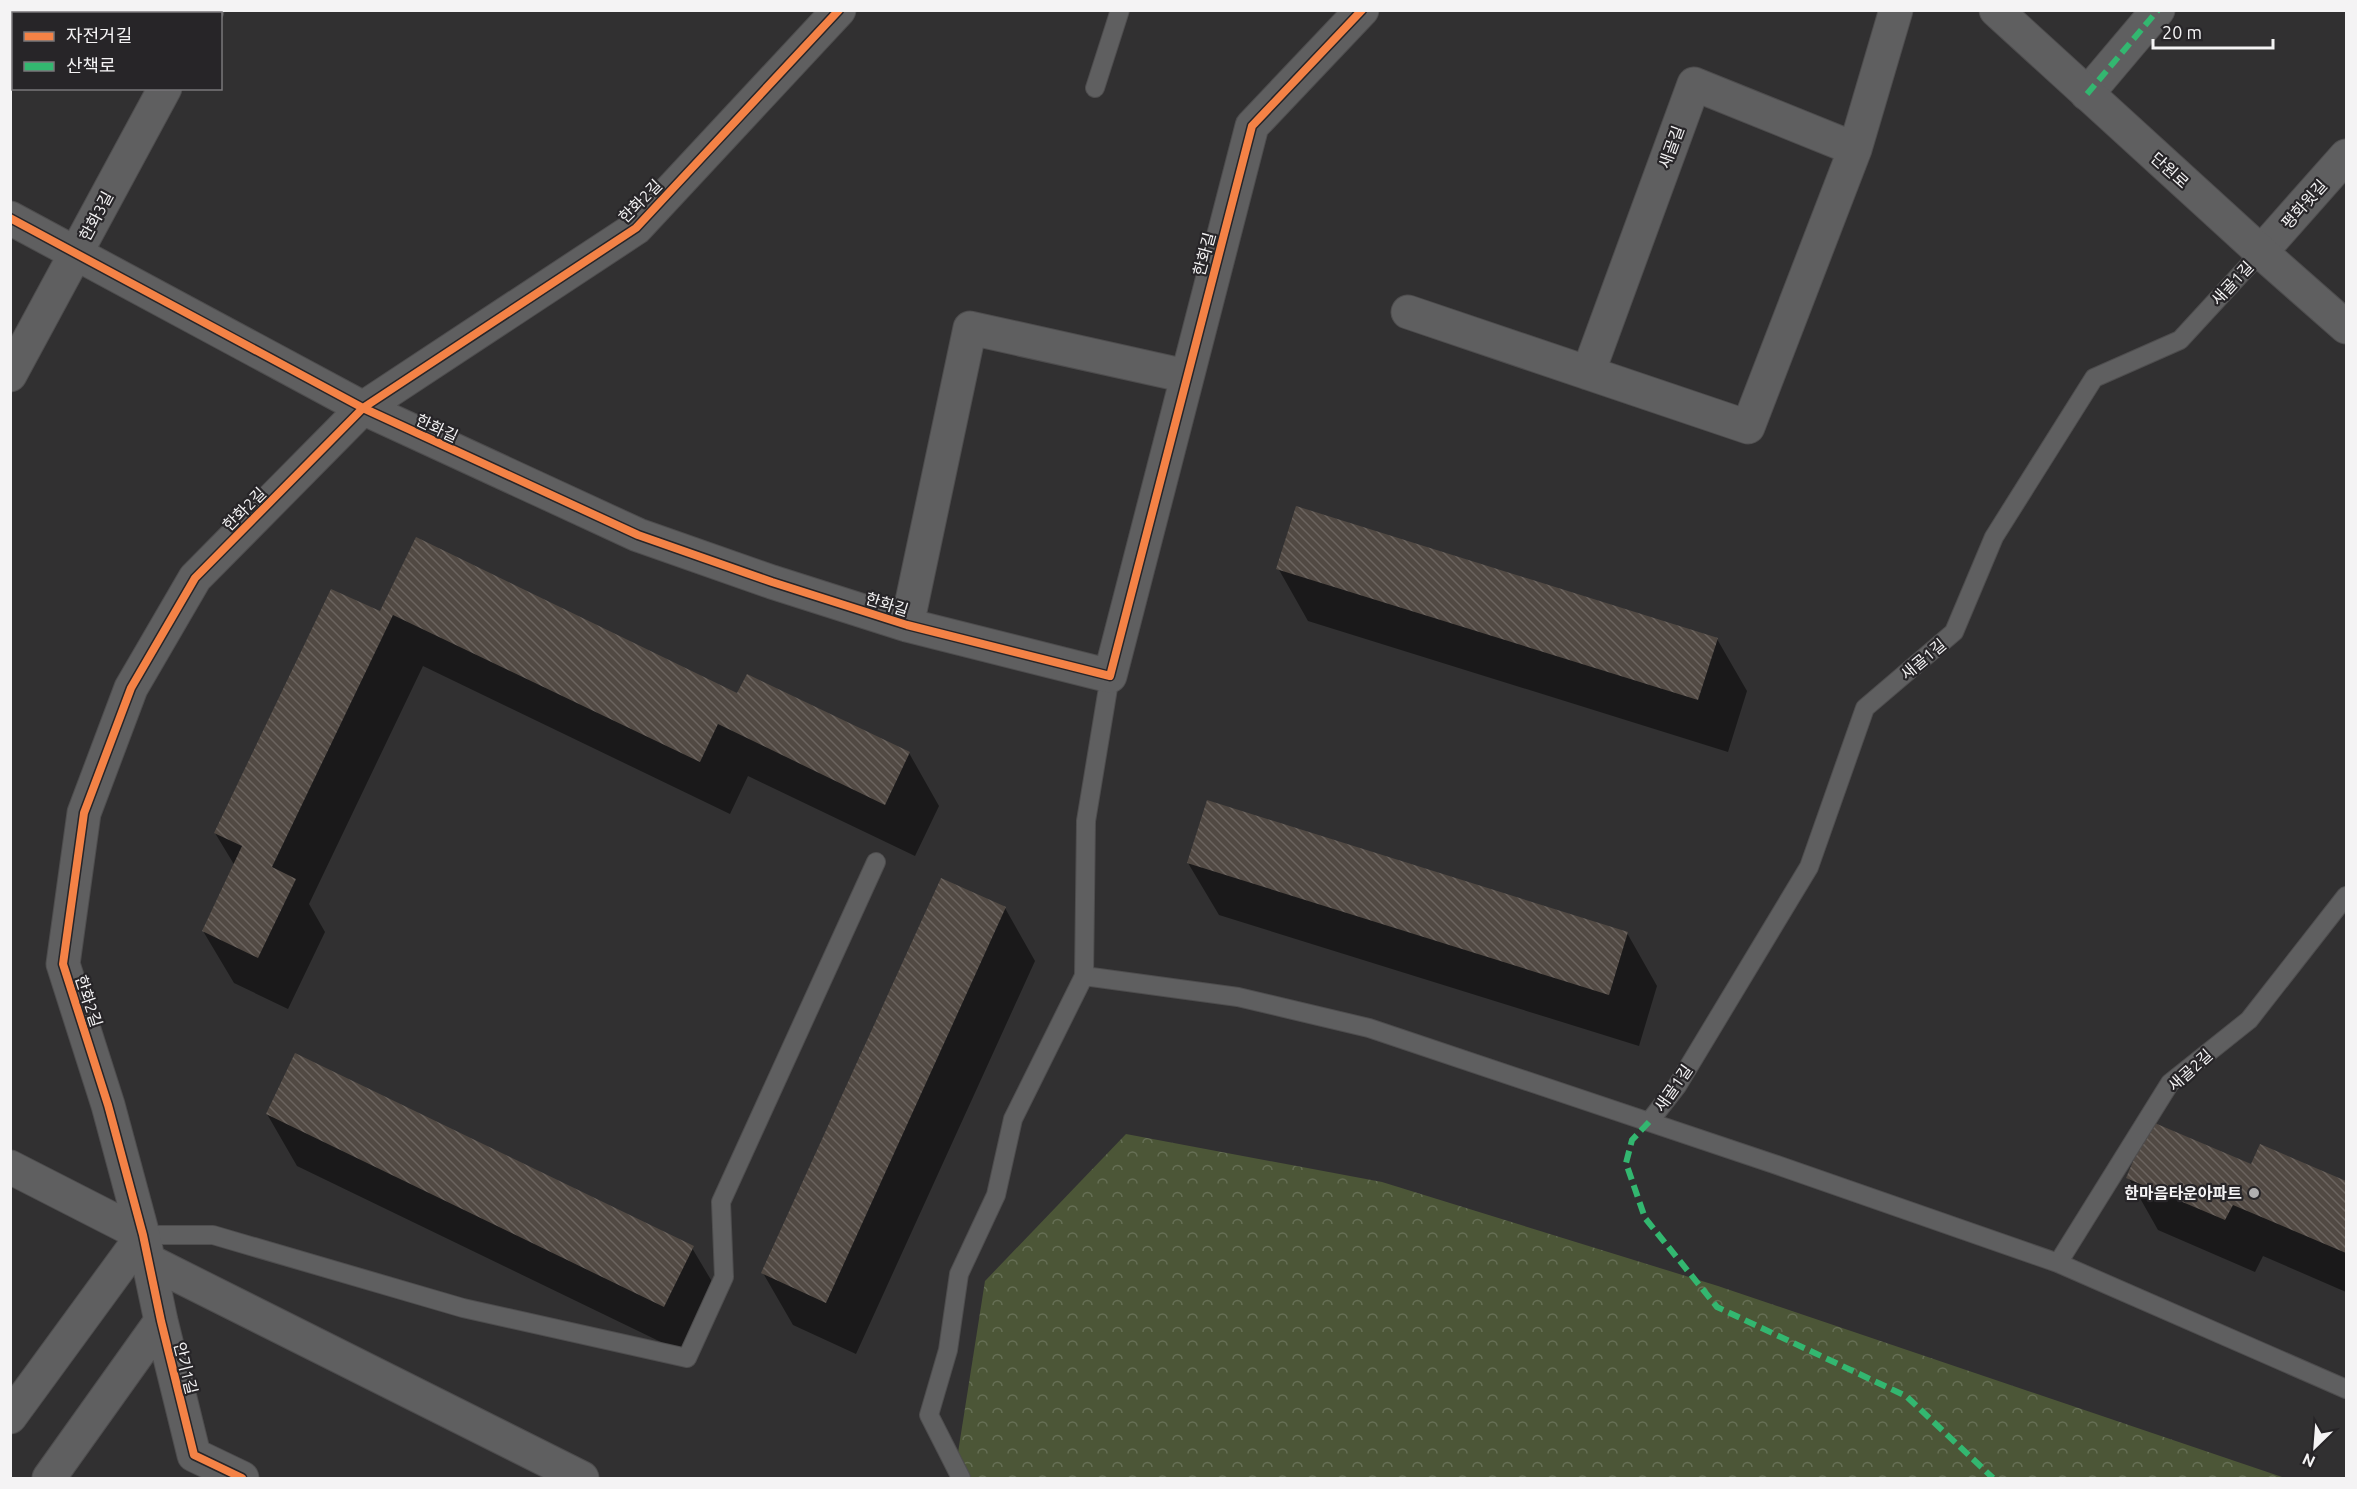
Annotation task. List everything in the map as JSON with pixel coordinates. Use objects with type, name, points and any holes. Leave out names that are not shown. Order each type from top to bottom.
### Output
[{"type":"street","name":"한화2길","points":[[146,1248],[108,1105],[63,964],[84,813],[131,688],[195,579],[363,408],[636,228],[838,10]]},
{"type":"street","name":"한화길","points":[[10,218],[77,252],[363,408],[638,535],[772,582],[907,625],[1110,676],[1252,126],[1362,10]]},
{"type":"street","points":[[1408,312],[1748,427],[1855,149],[1896,10]]},
{"type":"street","name":"단원로","points":[[1996,10],[2346,327]]},
{"type":"street","points":[[2087,94],[2158,10]]},
{"type":"street","name":"새골길","points":[[1588,372],[1694,84],[1855,149]]},
{"type":"street","name":"한화3길","points":[[10,375],[164,90]]},
{"type":"street","name":"평화윗길","points":[[2261,252],[2346,156]]},
{"type":"street","points":[[907,625],[970,328],[1186,376]]},
{"type":"street","points":[[10,1167],[146,1248],[582,1479]]},
{"type":"street","points":[[10,1417],[146,1248]]},
{"type":"street","name":"안기1길","points":[[146,1248],[161,1321],[194,1455],[242,1479]]},
{"type":"street","points":[[49,1479],[161,1321]]},
{"type":"lane","points":[[1095,88],[1120,10]]},
{"type":"lane","name":"새골1길","points":[[1649,1122],[1677,1086],[1809,867],[1865,708],[1954,632],[1994,537],[2094,378],[2180,340],[2261,252]]},
{"type":"lane","points":[[961,1479],[929,1415],[948,1350],[959,1274],[996,1195],[1013,1119],[1084,976],[1086,821],[1110,676]]},
{"type":"lane","points":[[146,1248],[213,1235],[463,1308],[687,1358],[724,1277],[721,1202],[876,862]]},
{"type":"lane","name":"새골2길","points":[[2058,1263],[2170,1083],[2248,1020],[2346,896]]},
{"type":"lane","points":[[1084,976],[1238,997],[1369,1028],[2058,1263],[2346,1389]]},
{"type":"green space","points":[[1126,1134],[1382,1182],[1718,1286],[2285,1478],[954,1478],[985,1281]]},
{"type":"building","points":[[1296,506],[1718,638],[1698,700],[1276,569]]},
{"type":"building","points":[[416,537],[737,693],[747,674],[910,752],[885,805],[718,724],[700,762],[393,615],[272,867],[296,879],[258,958],[202,931],[242,846],[214,833],[331,589],[380,611]]},
{"type":"building","points":[[1207,800],[1628,932],[1609,995],[1187,863]]},
{"type":"building","points":[[941,878],[1006,907],[826,1303],[761,1273]]},
{"type":"building","points":[[295,1053],[694,1246],[664,1307],[266,1114]]},
{"type":"building","name":"한마음타운아파트","points":[[2150,1121],[2251,1164],[2260,1144],[2346,1181],[2346,1253],[2233,1205],[2225,1220],[2126,1178]]},
{"type":"marked path","points":[[2087,94],[2158,10]]},
{"type":"marked path","points":[[1649,1122],[1632,1140],[1626,1163],[1645,1218],[1717,1307],[1906,1396],[1993,1478]]},
{"type":"cycle path","points":[[242,1478],[194,1455],[161,1321],[143,1235],[108,1105],[63,964],[84,813],[131,688],[195,578],[363,408],[636,228],[839,10]]},
{"type":"cycle path","points":[[10,218],[363,408],[638,535],[772,582],[907,625],[1110,676],[1252,126],[1362,10]]},
{"type":"place","name":"한마음타운아파트","points":[[2254,1193]]}]
